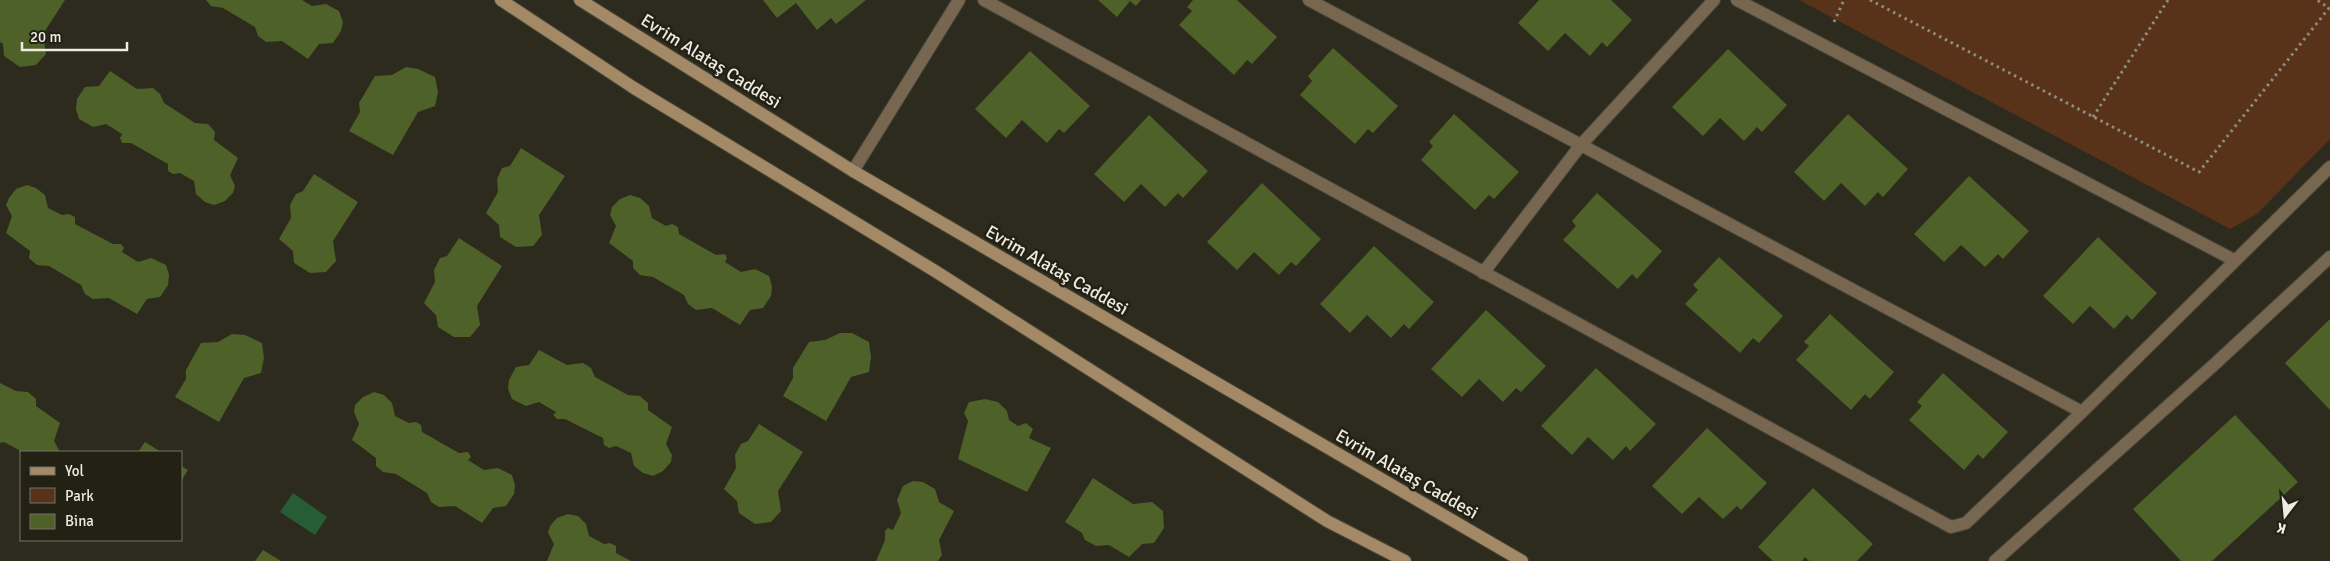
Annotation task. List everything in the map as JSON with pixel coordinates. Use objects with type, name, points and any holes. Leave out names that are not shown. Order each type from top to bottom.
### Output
[{"type":"main road","points":[[502,0],[634,88],[935,271],[1328,521],[1405,561]]},
{"type":"main road","name":"Evrim Alataş Caddesi","points":[[580,0],[853,171],[1522,561]]},
{"type":"street","points":[[853,171],[959,0]]},
{"type":"street","points":[[984,0],[1951,527],[1966,522],[2082,412],[2330,167]]},
{"type":"street","points":[[1309,0],[2082,412]]},
{"type":"street","points":[[1483,273],[1580,146],[1714,0]]},
{"type":"street","points":[[1736,0],[2234,260]]},
{"type":"street","points":[[1995,561],[2217,362],[2330,256]]},
{"type":"path","points":[[1870,0],[2199,172],[2329,8],[2317,0]]},
{"type":"path","points":[[2093,117],[2168,0]]},
{"type":"green space","points":[[1799,0],[2330,0],[2330,139],[2257,214],[2230,229]]},
{"type":"shaded area","points":[[293,493],[327,517],[315,535],[280,512]]},
{"type":"building","points":[[0,0],[65,0],[43,34],[46,54],[36,65],[20,67],[4,56],[3,44],[0,42]]},
{"type":"building","points":[[206,0],[302,0],[312,6],[326,4],[339,11],[343,22],[341,31],[333,43],[319,44],[308,59],[282,41],[266,42],[258,36],[255,27],[223,8],[211,6]]},
{"type":"building","points":[[763,0],[866,0],[836,24],[831,18],[817,30],[796,3],[777,18]]},
{"type":"building","points":[[1098,0],[1141,0],[1136,6],[1130,1],[1117,17]]},
{"type":"building","points":[[1193,0],[1237,0],[1277,37],[1252,64],[1247,60],[1234,75],[1179,25],[1192,11],[1187,7]]},
{"type":"building","points":[[1539,0],[1611,0],[1632,20],[1607,47],[1602,42],[1590,56],[1565,33],[1548,51],[1518,23]]},
{"type":"building","points":[[1333,48],[1398,106],[1373,133],[1368,129],[1355,144],[1300,95],[1312,81],[1308,76]]},
{"type":"building","points":[[1728,49],[1787,105],[1762,132],[1757,127],[1744,141],[1720,118],[1703,136],[1672,107]]},
{"type":"building","points":[[1030,51],[1090,106],[1064,133],[1059,129],[1047,143],[1022,120],[1006,138],[975,109]]},
{"type":"building","points":[[406,67],[418,69],[435,77],[438,92],[435,106],[418,112],[393,155],[349,131],[360,112],[359,103],[375,76],[392,75]]},
{"type":"building","points":[[110,71],[137,89],[153,88],[160,94],[164,103],[195,123],[208,124],[215,132],[214,140],[238,158],[230,175],[235,186],[233,193],[225,201],[214,205],[205,202],[196,194],[194,181],[180,173],[173,174],[168,171],[168,164],[131,143],[122,143],[120,138],[122,134],[106,124],[93,127],[79,119],[76,109],[77,99],[85,87],[99,86]]},
{"type":"building","points":[[1454,114],[1519,172],[1494,199],[1489,195],[1475,210],[1421,160],[1433,146],[1429,142]]},
{"type":"building","points":[[1848,114],[1908,169],[1883,197],[1878,192],[1865,206],[1841,183],[1824,201],[1794,172]]},
{"type":"building","points":[[1149,115],[1208,171],[1183,198],[1178,193],[1165,207],[1141,184],[1124,202],[1094,174]]},
{"type":"building","points":[[521,148],[565,176],[539,215],[542,235],[533,246],[516,247],[500,237],[499,225],[486,213],[498,192],[497,179],[502,168],[510,166]]},
{"type":"building","points":[[314,174],[358,202],[333,241],[336,261],[326,272],[310,273],[294,263],[293,251],[279,239],[291,218],[290,205],[296,194],[303,191]]},
{"type":"building","points":[[1969,176],[2029,231],[2003,259],[1998,254],[1985,267],[1961,245],[1944,262],[1914,234]]},
{"type":"building","points":[[1262,183],[1321,239],[1296,266],[1291,262],[1279,275],[1254,252],[1237,270],[1207,242]]},
{"type":"building","points":[[27,185],[36,188],[45,195],[48,208],[62,215],[69,214],[75,217],[75,224],[113,244],[121,244],[124,248],[122,252],[138,262],[151,258],[166,265],[169,275],[168,285],[160,297],[147,299],[137,314],[109,298],[93,299],[85,294],[81,285],[49,266],[37,265],[29,258],[30,251],[6,233],[12,216],[6,205],[9,198],[16,189]]},
{"type":"building","points":[[1597,193],[1662,251],[1637,279],[1632,274],[1618,289],[1563,240],[1576,226],[1572,221]]},
{"type":"building","points":[[630,195],[640,198],[649,206],[652,218],[666,226],[672,224],[678,227],[679,234],[716,255],[725,254],[727,258],[725,262],[741,272],[755,269],[769,276],[772,286],[771,296],[763,308],[750,310],[740,325],[712,308],[696,310],[688,304],[684,295],[653,277],[640,275],[633,268],[633,261],[609,243],[616,226],[610,215],[612,207],[620,199]]},
{"type":"building","points":[[2098,237],[2157,293],[2132,320],[2127,315],[2114,329],[2090,306],[2073,324],[2043,296]]},
{"type":"building","points":[[459,238],[502,266],[477,306],[480,325],[470,337],[454,337],[438,327],[436,315],[424,303],[435,282],[434,270],[440,258],[447,256]]},
{"type":"building","points":[[1374,246],[1434,302],[1409,329],[1404,324],[1391,338],[1367,315],[1350,333],[1320,304]]},
{"type":"building","points":[[1719,257],[1783,316],[1759,343],[1753,338],[1740,353],[1685,304],[1698,290],[1693,285]]},
{"type":"building","points":[[1486,310],[1546,366],[1521,392],[1516,388],[1503,402],[1479,379],[1462,397],[1431,369]]},
{"type":"building","points":[[1830,314],[1894,372],[1870,399],[1865,394],[1851,410],[1796,360],[1809,346],[1804,342]]},
{"type":"building","points":[[2330,319],[2330,410],[2285,363]]},
{"type":"building","points":[[840,333],[852,333],[869,342],[871,357],[869,372],[851,377],[826,421],[783,396],[793,378],[793,368],[809,342],[825,340]]},
{"type":"building","points":[[232,334],[245,335],[262,343],[264,358],[261,373],[244,378],[219,422],[175,397],[186,379],[186,370],[201,343],[218,342]]},
{"type":"building","points":[[539,350],[567,365],[583,363],[591,368],[595,377],[628,395],[640,396],[648,403],[648,410],[672,427],[666,444],[672,455],[671,462],[663,471],[653,476],[643,473],[634,466],[631,453],[616,446],[609,448],[604,445],[603,438],[565,419],[557,419],[553,415],[556,412],[539,402],[526,406],[512,399],[508,389],[509,380],[516,367],[529,365]]},
{"type":"building","points":[[1596,368],[1656,424],[1630,451],[1626,446],[1613,460],[1588,437],[1572,455],[1541,426]]},
{"type":"building","points":[[1943,373],[2008,432],[1983,459],[1978,454],[1964,470],[1909,420],[1922,406],[1917,402]]},
{"type":"building","points":[[0,383],[16,391],[28,392],[36,399],[36,406],[60,423],[54,441],[59,451],[20,451],[20,454],[19,450],[4,442],[0,443]]},
{"type":"building","points":[[374,392],[384,395],[392,403],[395,416],[409,423],[416,422],[421,425],[422,432],[459,453],[468,452],[471,457],[468,460],[484,470],[498,468],[512,475],[515,485],[514,494],[506,506],[493,508],[482,523],[455,506],[439,507],[431,502],[427,493],[396,474],[383,472],[376,466],[376,458],[352,440],[359,424],[354,412],[355,405],[363,397]]},
{"type":"building","points":[[985,399],[998,402],[1007,411],[1009,420],[1018,426],[1026,423],[1033,429],[1029,438],[1051,448],[1027,492],[958,459],[968,421],[964,413],[969,402]]},
{"type":"building","points":[[2235,415],[2298,482],[2212,561],[2181,561],[2133,509]]},
{"type":"building","points":[[759,424],[803,452],[778,491],[781,511],[771,522],[755,524],[739,513],[737,501],[724,489],[736,468],[735,455],[741,444],[748,441]]},
{"type":"building","points":[[1707,428],[1767,483],[1741,510],[1737,506],[1723,519],[1699,497],[1682,514],[1652,486]]},
{"type":"building","points":[[145,442],[159,451],[139,451]]},
{"type":"building","points":[[182,467],[188,470],[182,479]]},
{"type":"building","points":[[1093,478],[1133,504],[1152,502],[1163,511],[1164,528],[1154,543],[1142,544],[1129,557],[1109,545],[1096,546],[1085,540],[1082,533],[1065,522]]},
{"type":"building","points":[[913,481],[923,482],[935,489],[939,502],[954,511],[939,540],[942,555],[938,561],[876,561],[885,540],[885,531],[888,528],[893,530],[901,513],[897,500],[903,486]]},
{"type":"building","points":[[1813,488],[1873,544],[1857,561],[1809,561],[1805,557],[1802,561],[1773,561],[1758,547]]},
{"type":"building","points":[[568,514],[578,516],[586,524],[589,536],[604,544],[610,543],[616,546],[616,553],[631,561],[547,561],[554,544],[548,533],[550,526],[557,518]]},
{"type":"building","points":[[263,550],[281,561],[255,561]]}]
